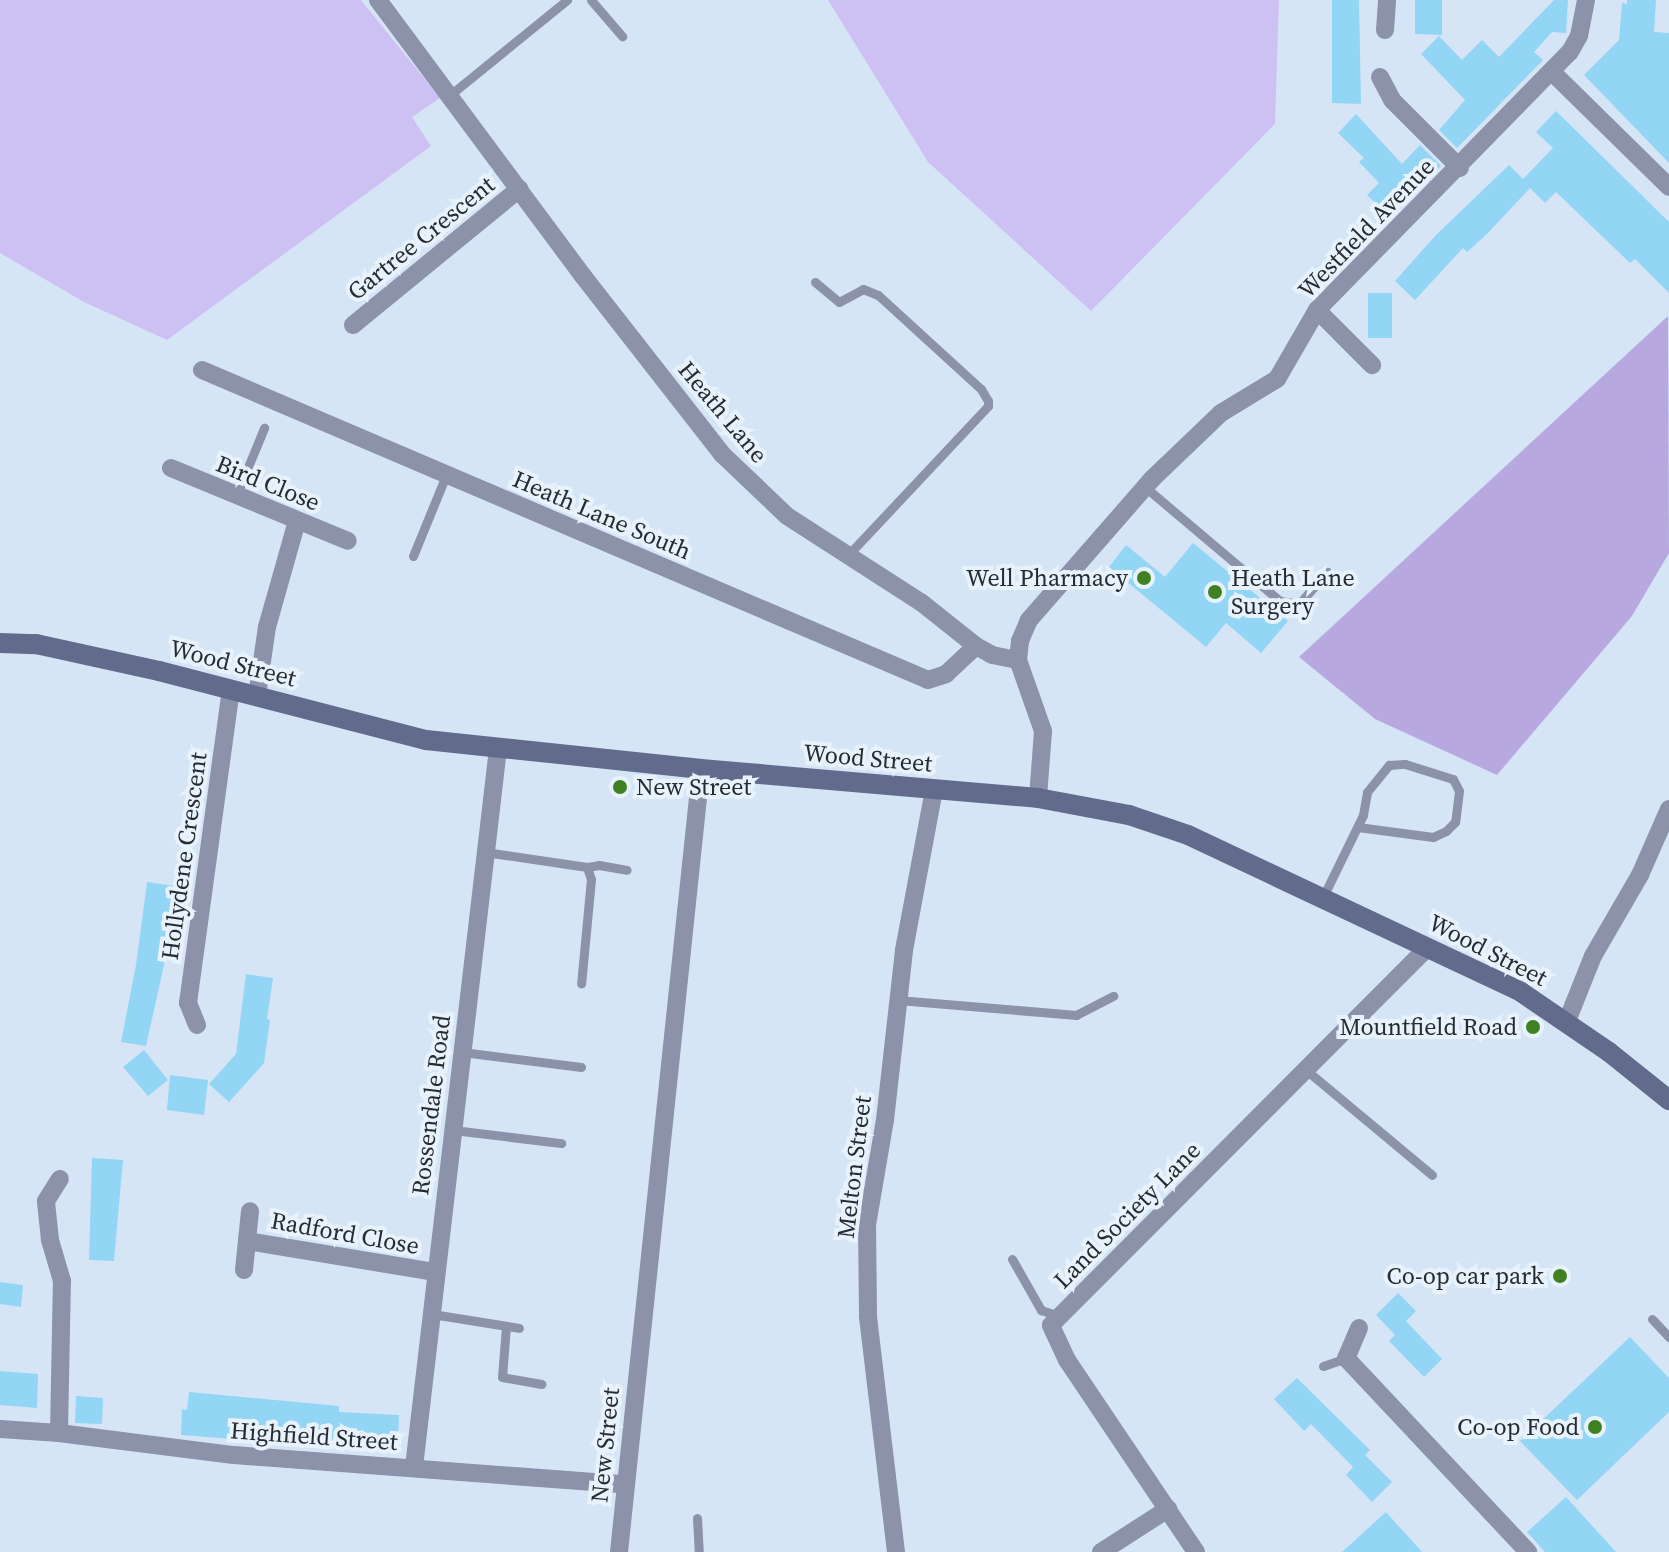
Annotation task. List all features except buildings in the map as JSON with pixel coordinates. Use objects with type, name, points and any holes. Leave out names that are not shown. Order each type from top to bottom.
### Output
[{"type":"street","name":"Heath Lane","points":[[378,0],[583,276],[723,455],[787,516],[922,603],[976,646],[992,655],[1018,660]]},
{"type":"street","points":[[1385,30],[1387,0]]},
{"type":"street","name":"Westfield Avenue","points":[[1018,660],[1020,641],[1029,620],[1145,487],[1206,425],[1277,379],[1317,310],[1552,72],[1579,36],[1586,0]]},
{"type":"street","points":[[1552,72],[1669,187]]},
{"type":"street","points":[[1380,77],[1392,100],[1460,168]]},
{"type":"street","name":"Gartree Crescent","points":[[353,325],[519,189]]},
{"type":"street","points":[[1317,310],[1372,365]]},
{"type":"street","name":"Heath Lane South","points":[[202,370],[928,680],[946,674],[976,646]]},
{"type":"street","name":"Bird Close","points":[[171,468],[348,541]]},
{"type":"street","points":[[257,696],[267,627],[297,521]]},
{"type":"street","name":"Wood Street","points":[[0,643],[36,644],[426,740],[701,769],[1038,798],[1129,815],[1188,835],[1521,992],[1567,1021],[1669,1100]]},
{"type":"street","points":[[1018,660],[1043,731],[1038,798]]},
{"type":"street","name":"Hollydene Crescent","points":[[197,1025],[188,1003],[231,691]]},
{"type":"street","name":"Rossendale Road","points":[[414,1467],[498,749]]},
{"type":"street","name":"New Street","points":[[619,1552],[701,769]]},
{"type":"street","name":"Melton Street","points":[[896,1552],[868,1316],[867,1225],[885,1120],[904,950],[934,790]]},
{"type":"street","points":[[1567,1021],[1593,956],[1640,875],[1669,809]]},
{"type":"street","name":"Land Society Lane","points":[[1196,1552],[1067,1360],[1051,1325],[1427,948]]},
{"type":"street","points":[[59,1433],[62,1281],[50,1240],[46,1201],[60,1179]]},
{"type":"street","name":"Radford Close","points":[[244,1270],[250,1211]]},
{"type":"street","name":"Radford Close","points":[[247,1241],[435,1272]]},
{"type":"street","points":[[1359,1328],[1346,1358],[1528,1552]]},
{"type":"street","name":"Highfield Street","points":[[0,1429],[59,1433],[234,1455],[624,1484]]},
{"type":"street","points":[[1101,1552],[1122,1542],[1168,1509]]},
{"type":"lane","points":[[450,95],[567,0]]},
{"type":"lane","points":[[591,0],[622,36]]},
{"type":"lane","points":[[815,282],[839,302],[863,289],[878,295],[981,389],[988,401],[988,406],[847,556]]},
{"type":"lane","points":[[236,496],[264,428]]},
{"type":"lane","points":[[413,556],[446,475]]},
{"type":"lane","points":[[1145,487],[1280,601],[1299,604],[1327,572]]},
{"type":"lane","points":[[1322,899],[1358,827],[1367,792],[1389,765],[1405,764],[1453,779],[1459,791],[1455,822],[1433,837],[1358,827]]},
{"type":"lane","points":[[485,852],[627,870]]},
{"type":"lane","points":[[581,984],[591,879],[587,867]]},
{"type":"lane","points":[[898,1000],[1076,1015],[1113,996]]},
{"type":"lane","points":[[462,1052],[581,1067]]},
{"type":"lane","points":[[1306,1070],[1432,1175]]},
{"type":"lane","points":[[453,1130],[561,1143]]},
{"type":"lane","points":[[1012,1259],[1041,1310],[1060,1316]]},
{"type":"lane","points":[[431,1314],[519,1328]]},
{"type":"lane","points":[[1652,1319],[1669,1337]]},
{"type":"lane","points":[[506,1326],[502,1377],[541,1384]]},
{"type":"lane","points":[[1323,1366],[1346,1358]]},
{"type":"lane","points":[[697,1518],[699,1552]]},
{"type":"shaded area","points":[[0,0],[361,0],[440,98],[412,117],[431,146],[167,340],[84,302],[0,253]]},
{"type":"shaded area","points":[[828,0],[1279,0],[1275,124],[1091,311],[928,162]]},
{"type":"shaded area","points":[[1668,316],[1669,553],[1632,616],[1497,775],[1375,719],[1299,657]]},
{"type":"place","name":"Well Pharmacy","points":[[1144,578]]},
{"type":"place","name":"Heath Lane Surgery","points":[[1215,592]]},
{"type":"place","name":"New Street","points":[[620,787]]},
{"type":"place","name":"Mountfield Road","points":[[1533,1027]]},
{"type":"place","name":"Co-op car park","points":[[1560,1276]]},
{"type":"place","name":"Co-op Food","points":[[1595,1427]]}]
